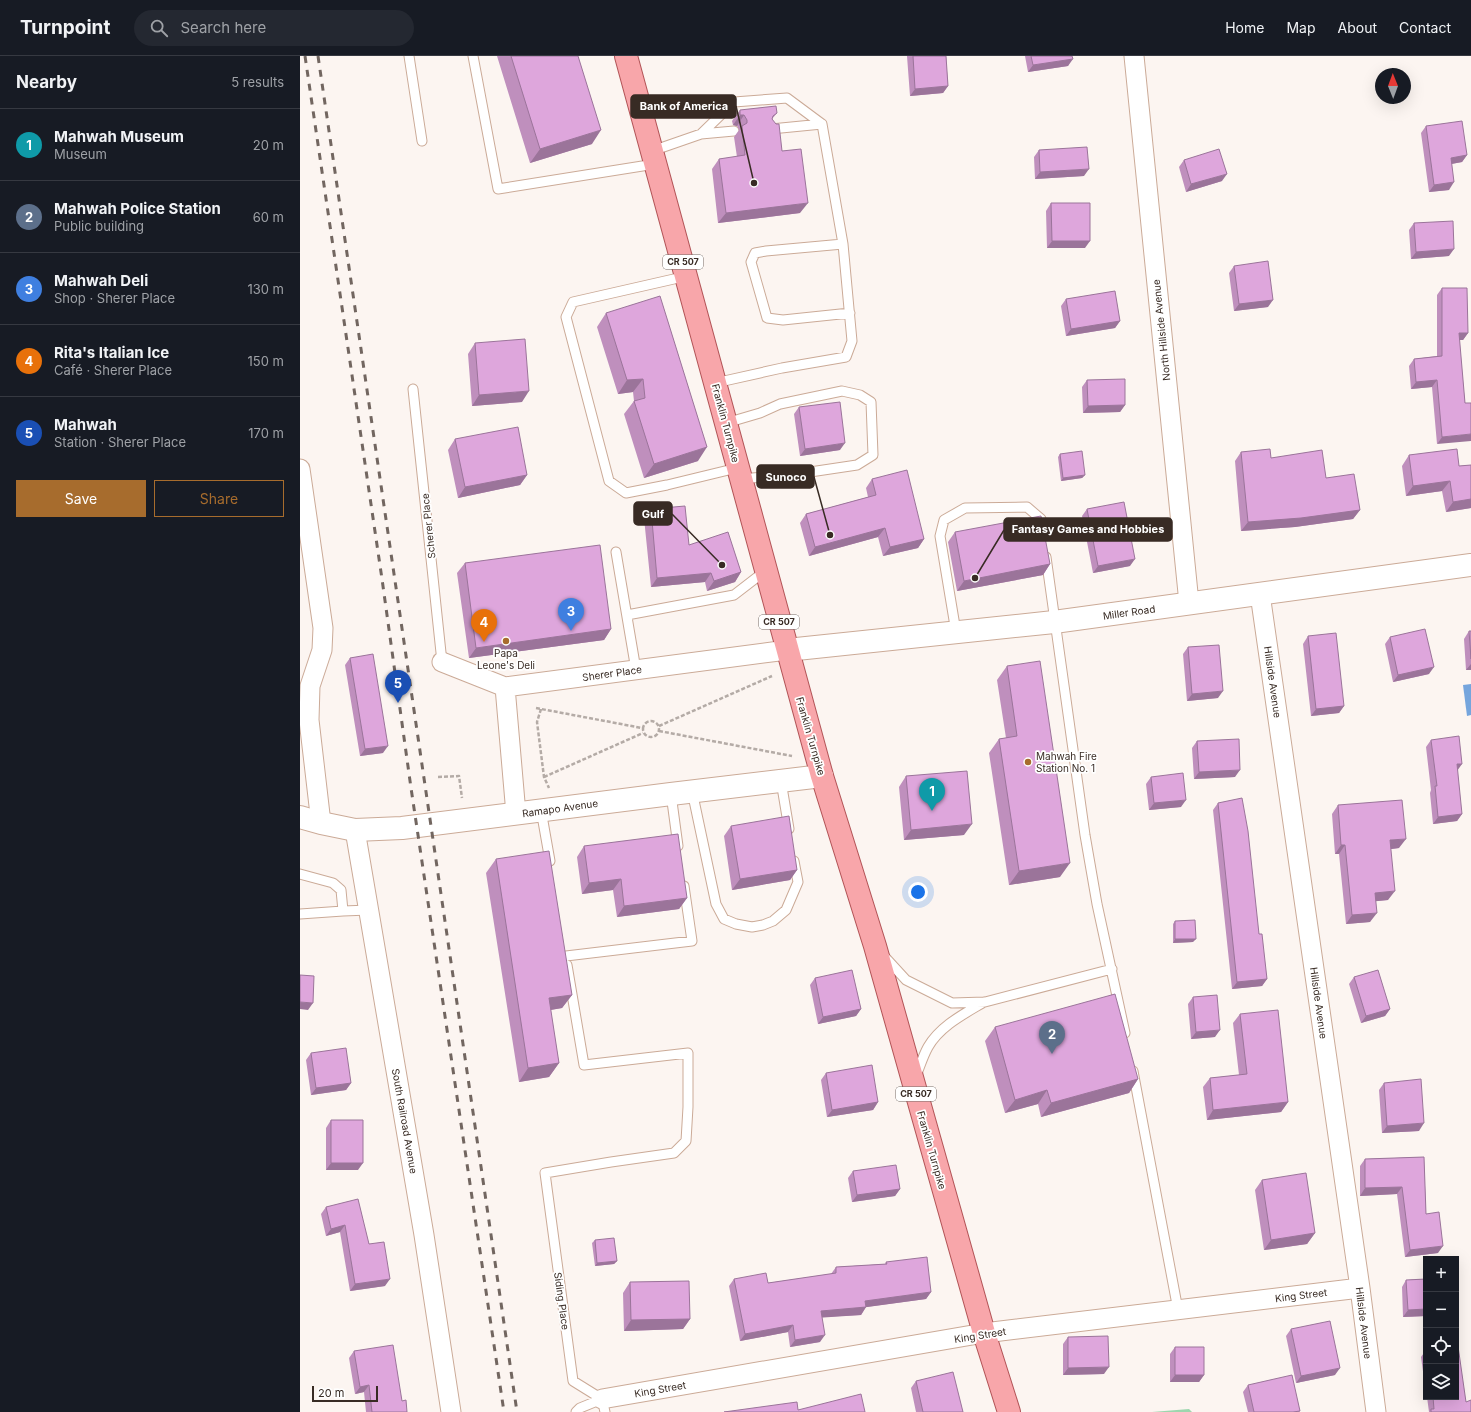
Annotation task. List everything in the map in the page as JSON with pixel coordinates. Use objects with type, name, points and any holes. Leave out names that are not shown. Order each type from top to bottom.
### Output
[{"type":"main road","name":"Franklin Turnpike","points":[[626,56],[822,776],[875,946],[984,1333],[1009,1412]]},
{"type":"street","name":"North Hillside Avenue","points":[[1134,56],[1189,603]]},
{"type":"street","points":[[300,469],[323,628],[322,650],[305,687],[321,823]]},
{"type":"street","name":"Miller Road","points":[[787,650],[1054,622],[1471,564]]},
{"type":"street","name":"Hillside Avenue","points":[[1260,594],[1360,1288],[1376,1412]]},
{"type":"street","name":"Sherer Place","points":[[442,662],[506,687],[787,650]]},
{"type":"street","points":[[506,687],[516,814]]},
{"type":"street","name":"Ramapo Avenue","points":[[300,817],[355,830],[402,828],[681,792],[822,776]]},
{"type":"street","name":"South Railroad Avenue","points":[[355,830],[424,1235],[451,1412]]},
{"type":"street","name":"King Street","points":[[604,1406],[984,1333],[1360,1288]]},
{"type":"lane","points":[[409,56],[422,141]]},
{"type":"lane","points":[[473,56],[498,189],[654,157],[701,134],[734,102],[787,98],[822,124],[843,244],[852,341],[846,357],[715,382]]},
{"type":"lane","points":[[770,129],[822,124]]},
{"type":"lane","points":[[701,134],[734,132]]},
{"type":"lane","points":[[843,244],[755,253],[751,262],[767,318],[783,320],[850,313]]},
{"type":"lane","points":[[687,276],[573,302],[566,318],[609,481],[626,493],[739,474],[790,475],[857,465],[873,456],[871,402],[860,395],[842,391],[780,404],[760,413],[726,423]]},
{"type":"lane","name":"Scherer Place","points":[[414,389],[442,662]]},
{"type":"lane","points":[[956,632],[940,536],[944,520],[965,508],[1027,507],[1041,519],[1043,534]]},
{"type":"lane","points":[[1045,548],[1054,622],[1085,835],[1097,904],[1126,1038]]},
{"type":"lane","points":[[616,552],[636,670]]},
{"type":"lane","points":[[627,615],[734,595],[765,571]]},
{"type":"lane","points":[[781,781],[791,840]]},
{"type":"lane","points":[[681,792],[716,904],[724,919],[736,924],[752,927],[773,921],[786,910],[798,882],[793,855]]},
{"type":"lane","points":[[680,856],[681,792]]},
{"type":"lane","points":[[541,810],[552,872]]},
{"type":"lane","points":[[300,874],[333,883],[341,890],[343,911]]},
{"type":"lane","name":"Siding Place","points":[[604,1406],[574,1381],[545,1173],[611,1162],[674,1154],[686,1142],[688,1053],[584,1065],[565,953],[692,941],[683,879]]},
{"type":"lane","points":[[300,914],[369,910]]},
{"type":"lane","points":[[875,946],[906,980],[925,991],[952,1003],[985,1002],[1112,969]]},
{"type":"lane","points":[[913,1083],[928,1046],[937,1034],[954,1021],[985,1002]]},
{"type":"lane","points":[[1131,1062],[1178,1310]]},
{"type":"lane","points":[[576,1412],[580,1408],[604,1406]]},
{"type":"path","points":[[659,726],[771,676],[775,679]]},
{"type":"path","points":[[536,708],[642,728]]},
{"type":"path","points":[[541,709],[537,722],[544,777],[549,788],[557,787]]},
{"type":"path","points":[[650,721],[655,722],[659,726],[659,731],[652,738],[647,737],[643,733],[642,728],[645,723],[650,721]]},
{"type":"path","points":[[659,731],[794,756]]},
{"type":"path","points":[[544,777],[643,733]]},
{"type":"path","points":[[790,759],[794,756],[795,751]]},
{"type":"path","points":[[438,777],[459,776],[460,788]]},
{"type":"green space","points":[[1189,1409],[1192,1412],[1152,1412]]},
{"type":"water","points":[[1471,684],[1471,715],[1467,716],[1463,685]]},
{"type":"building","points":[[511,56],[578,56],[601,130],[540,149]]},
{"type":"building","points":[[913,56],[946,56],[948,86],[915,89]]},
{"type":"building","points":[[1031,56],[1072,56],[1073,59],[1033,65]]},
{"type":"building","points":[[776,106],[777,113],[772,119],[776,124],[779,124],[782,151],[801,149],[808,203],[726,213],[719,159],[745,155],[742,126],[747,123],[747,120],[744,115],[740,115],[740,110]]},
{"type":"building","points":[[1462,121],[1467,155],[1451,158],[1454,182],[1434,185],[1426,126]]},
{"type":"building","points":[[1087,147],[1089,169],[1040,172],[1039,150]]},
{"type":"building","points":[[1219,149],[1227,174],[1191,184],[1184,160]]},
{"type":"building","points":[[1051,203],[1090,203],[1090,241],[1052,241]]},
{"type":"building","points":[[1453,221],[1454,249],[1416,252],[1414,223]]},
{"type":"building","points":[[1268,261],[1273,300],[1239,304],[1234,266]]},
{"type":"building","points":[[1442,288],[1467,288],[1468,333],[1459,333],[1465,403],[1471,403],[1471,434],[1442,437],[1437,380],[1416,382],[1414,359],[1442,356]]},
{"type":"building","points":[[1115,291],[1120,321],[1071,329],[1066,299]]},
{"type":"building","points":[[660,296],[707,447],[654,464],[634,401],[645,398],[643,379],[627,380],[606,313]]},
{"type":"building","points":[[525,339],[529,391],[479,395],[475,343]]},
{"type":"building","points":[[1125,379],[1125,405],[1088,406],[1087,380]]},
{"type":"building","points":[[840,402],[845,443],[805,449],[799,407]]},
{"type":"building","points":[[518,427],[527,475],[465,487],[455,439]]},
{"type":"building","points":[[1270,449],[1271,458],[1322,450],[1326,478],[1354,474],[1360,510],[1301,518],[1248,522],[1241,452]]},
{"type":"building","points":[[1457,449],[1459,466],[1471,465],[1471,499],[1453,502],[1450,481],[1413,486],[1409,455]]},
{"type":"building","points":[[1082,451],[1085,475],[1063,478],[1060,454]]},
{"type":"building","points":[[907,470],[924,539],[890,547],[885,528],[815,547],[806,514],[876,495],[872,479]]},
{"type":"building","points":[[1124,502],[1135,559],[1098,566],[1087,509]]},
{"type":"building","points":[[685,506],[689,545],[728,532],[741,572],[714,581],[711,573],[657,578],[651,509]]},
{"type":"building","points":[[1041,516],[1050,564],[964,581],[955,532]]},
{"type":"building","points":[[600,545],[611,629],[476,648],[465,563]]},
{"type":"building","points":[[1425,629],[1434,667],[1398,675],[1390,637]]},
{"type":"building","points":[[1469,631],[1471,631],[1471,659]]},
{"type":"building","points":[[1336,633],[1344,706],[1316,709],[1308,636]]},
{"type":"building","points":[[1219,645],[1223,691],[1192,694],[1188,647]]},
{"type":"building","points":[[373,654],[388,746],[365,749],[350,658]]},
{"type":"building","points":[[1040,661],[1070,863],[1019,871],[999,739],[1017,736],[1007,666]]},
{"type":"building","points":[[1459,736],[1462,764],[1457,764],[1462,814],[1438,817],[1435,786],[1437,786],[1431,740]]},
{"type":"building","points":[[1239,739],[1240,770],[1199,772],[1197,741]]},
{"type":"building","points":[[967,771],[972,824],[911,830],[906,776]]},
{"type":"building","points":[[1183,773],[1186,800],[1154,803],[1151,777]]},
{"type":"building","points":[[1242,798],[1248,831],[1259,934],[1262,934],[1267,979],[1237,982],[1218,803]]},
{"type":"building","points":[[1402,800],[1406,839],[1390,840],[1395,891],[1375,893],[1377,913],[1352,915],[1345,845],[1341,845],[1338,805]]},
{"type":"building","points":[[789,816],[797,870],[740,879],[731,826]]},
{"type":"building","points":[[678,834],[687,898],[624,906],[621,879],[589,883],[584,846]]},
{"type":"building","points":[[549,851],[572,995],[549,998],[559,1063],[528,1068],[496,859]]},
{"type":"building","points":[[1195,920],[1196,939],[1175,939],[1175,921]]},
{"type":"building","points":[[852,970],[861,1009],[823,1017],[815,978]]},
{"type":"building","points":[[1378,970],[1390,1009],[1366,1016],[1354,977]]},
{"type":"building","points":[[300,975],[314,976],[313,1003],[300,1002]]},
{"type":"building","points":[[1115,994],[1138,1079],[1051,1103],[1047,1090],[1015,1100],[995,1027]]},
{"type":"building","points":[[1217,995],[1220,1030],[1196,1032],[1193,997]]},
{"type":"building","points":[[1278,1010],[1288,1102],[1213,1110],[1210,1078],[1247,1074],[1240,1014]]},
{"type":"building","points":[[346,1048],[351,1083],[316,1088],[311,1053]]},
{"type":"building","points":[[872,1065],[878,1102],[832,1110],[826,1073]]},
{"type":"building","points":[[1421,1079],[1424,1123],[1387,1126],[1384,1083]]},
{"type":"building","points":[[331,1120],[363,1120],[363,1163],[331,1163]]},
{"type":"building","points":[[1424,1157],[1426,1214],[1439,1212],[1443,1246],[1410,1250],[1402,1187],[1365,1188],[1365,1159]]},
{"type":"building","points":[[896,1165],[900,1189],[857,1195],[853,1171]]},
{"type":"building","points":[[1306,1173],[1315,1233],[1271,1240],[1262,1180]]},
{"type":"building","points":[[358,1199],[369,1244],[384,1242],[390,1279],[355,1284],[345,1225],[331,1229],[326,1207]]},
{"type":"building","points":[[614,1238],[617,1261],[597,1263],[595,1240]]},
{"type":"building","points":[[927,1257],[931,1292],[865,1301],[866,1307],[821,1311],[825,1335],[795,1340],[793,1325],[745,1334],[734,1279],[766,1273],[768,1283],[836,1273],[836,1267],[887,1264],[886,1262]]},
{"type":"building","points":[[1423,1279],[1423,1309],[1408,1310],[1406,1280]]},
{"type":"building","points":[[689,1281],[690,1319],[631,1320],[630,1282]]},
{"type":"building","points":[[1330,1321],[1340,1368],[1301,1376],[1291,1329]]},
{"type":"building","points":[[1108,1336],[1109,1367],[1068,1368],[1068,1337]]},
{"type":"building","points":[[393,1345],[402,1401],[406,1400],[407,1412],[372,1412],[369,1385],[360,1387],[354,1351]]},
{"type":"building","points":[[1175,1347],[1204,1347],[1204,1375],[1175,1375]]},
{"type":"building","points":[[1459,1353],[1466,1402],[1471,1400],[1471,1412],[1431,1412],[1431,1409],[1434,1409],[1433,1400],[1459,1400]]},
{"type":"building","points":[[953,1372],[963,1412],[923,1412],[916,1381]]},
{"type":"building","points":[[1292,1375],[1300,1411],[1254,1412],[1248,1385]]},
{"type":"building","points":[[861,1394],[865,1412],[724,1412],[797,1402],[798,1410]]},
{"type":"railway","points":[[305,56],[382,579],[411,788],[504,1412]]},
{"type":"railway","points":[[318,56],[517,1412]]},
{"type":"place","name":"Bank of America","points":[[754,183]]},
{"type":"place","name":"Sunoco","points":[[830,535]]},
{"type":"place","name":"Gulf","points":[[722,565]]},
{"type":"place","name":"Fantasy Games and Hobbies","points":[[975,578]]},
{"type":"place","name":"Mahwah Deli","points":[[571,631]]},
{"type":"place","name":"Papa Leone's Deli","points":[[506,641]]},
{"type":"place","name":"Rita's Italian Ice","points":[[484,642]]},
{"type":"place","name":"Mahwah","points":[[398,703]]},
{"type":"place","name":"Mahwah Fire Station No. 1","points":[[1028,762]]},
{"type":"place","name":"Mahwah Museum","points":[[932,811]]},
{"type":"place","name":"Mahwah Police Station","points":[[1052,1054]]}]
